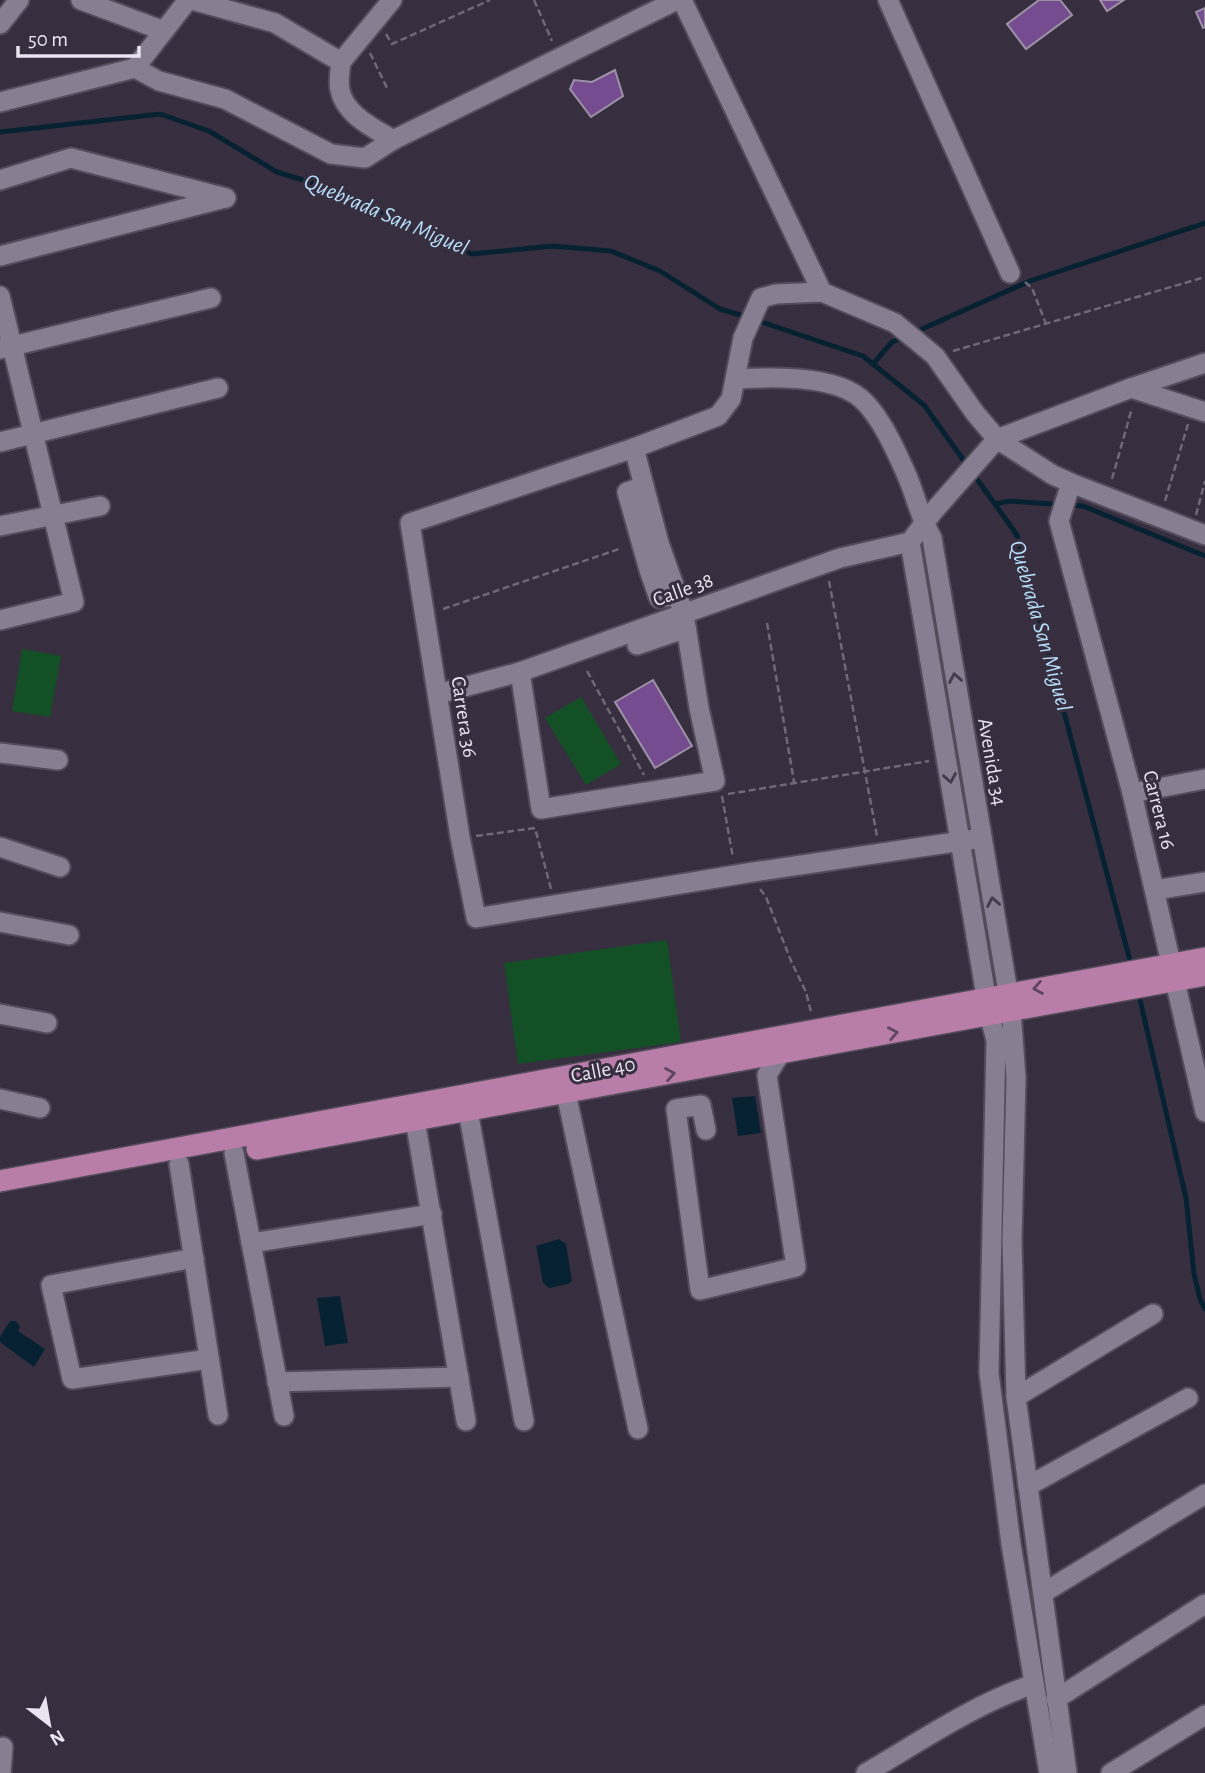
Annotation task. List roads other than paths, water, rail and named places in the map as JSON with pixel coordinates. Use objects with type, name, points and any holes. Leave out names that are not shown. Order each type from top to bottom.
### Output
[{"type":"main road","name":"Calle 40","points":[[0,1196],[178,1157],[1166,973],[1205,958]]},
{"type":"main road","name":"Calle 40","points":[[1166,973],[1205,975]]},
{"type":"main road","name":"Calle 40","points":[[467,1103],[566,1093],[639,1071]]},
{"type":"main road","name":"Calle 40","points":[[0,1181],[178,1157],[234,1153],[414,1113]]},
{"type":"street","points":[[0,24],[19,0]]},
{"type":"street","points":[[81,0],[164,30]]},
{"type":"street","points":[[0,102],[135,68],[190,0],[275,23],[341,62]]},
{"type":"street","points":[[392,0],[341,62],[340,91],[346,105],[357,118],[393,140]]},
{"type":"street","points":[[135,68],[159,81],[225,99],[331,154],[365,158],[393,140],[679,0],[822,292]]},
{"type":"street","points":[[888,0],[1010,273]]},
{"type":"street","points":[[0,180],[71,158],[226,198],[0,256]]},
{"type":"street","points":[[520,672],[541,808],[715,781],[678,616],[678,594],[659,543],[634,448],[718,416],[731,399],[743,338],[761,298],[776,294],[822,292],[898,325],[933,355],[993,443],[1053,475],[1069,490],[1200,528]]},
{"type":"street","points":[[0,296],[6,347],[35,434],[74,602],[0,620]]},
{"type":"street","points":[[6,347],[211,299]]},
{"type":"street","points":[[910,542],[993,443],[1131,398],[1205,363]]},
{"type":"street","name":"Avenida 34","points":[[737,379],[765,377],[815,380],[854,393],[881,421],[928,518],[1009,1002],[1016,1078],[1013,1241],[1016,1397],[1056,1699],[1053,1773]]},
{"type":"street","points":[[0,442],[218,388]]},
{"type":"street","points":[[1131,398],[1205,412]]},
{"type":"street","name":"Carrera 36","points":[[634,448],[410,523],[476,918],[741,869],[961,840]]},
{"type":"street","name":"Carrera 16","points":[[1069,490],[1059,521],[1156,890],[1166,973],[1205,1112]]},
{"type":"street","points":[[0,526],[100,506]]},
{"type":"street","name":"Avenida 34","points":[[910,542],[996,1040],[989,1373],[1011,1544],[1034,1684],[1053,1773]]},
{"type":"street","name":"Calle 38","points":[[438,694],[520,672],[840,558],[910,542]]},
{"type":"street","points":[[0,753],[58,760]]},
{"type":"street","points":[[1132,793],[1205,779]]},
{"type":"street","points":[[961,840],[982,838]]},
{"type":"street","points":[[0,848],[60,867]]},
{"type":"street","points":[[1156,890],[1205,882]]},
{"type":"street","points":[[0,922],[69,935]]},
{"type":"street","points":[[0,1014],[47,1023]]},
{"type":"street","points":[[705,1130],[701,1105],[676,1109],[701,1290],[796,1267],[766,1075],[779,1046]]},
{"type":"street","points":[[566,1093],[638,1429]]},
{"type":"street","points":[[0,1098],[40,1108]]},
{"type":"street","points":[[467,1103],[524,1421]]},
{"type":"street","points":[[414,1113],[466,1422]]},
{"type":"street","points":[[234,1153],[284,1416]]},
{"type":"street","points":[[178,1157],[218,1415]]},
{"type":"street","points":[[251,1243],[432,1214]]},
{"type":"street","points":[[194,1258],[51,1285],[72,1379],[209,1359]]},
{"type":"street","points":[[1016,1397],[1153,1314]]},
{"type":"street","points":[[277,1382],[459,1377]]},
{"type":"street","points":[[1028,1486],[1188,1398]]},
{"type":"street","points":[[1043,1593],[1205,1494]]},
{"type":"street","points":[[1056,1699],[1205,1604]]},
{"type":"street","points":[[866,1773],[977,1707],[1001,1695],[1034,1684]]},
{"type":"street","points":[[1111,1773],[1205,1715]]},
{"type":"street","points":[[0,1754],[3,1747],[1,1773]]},
{"type":"water","points":[[755,1096],[761,1133],[738,1136],[732,1098]]},
{"type":"water","points":[[559,1239],[566,1244],[572,1281],[549,1288],[543,1283],[536,1246]]},
{"type":"water","points":[[340,1296],[348,1343],[325,1346],[317,1298]]},
{"type":"water","points":[[10,1321],[16,1321],[20,1326],[18,1331],[45,1349],[34,1367],[0,1342],[0,1337]]},
{"type":"waterway","name":"Quebrada San Miguel","points":[[0,132],[160,114],[209,131],[277,172],[345,193],[405,226],[472,254],[552,246],[611,251],[660,271],[720,309],[747,317]]},
{"type":"waterway","points":[[913,333],[1030,281],[1205,223]]},
{"type":"waterway","name":"Quebrada San Miguel","points":[[756,320],[863,356],[924,405],[1017,535],[1132,968]]},
{"type":"waterway","points":[[873,364],[892,342],[904,337]]},
{"type":"waterway","points":[[995,504],[1009,501],[1083,506],[1205,556]]},
{"type":"waterway","name":"Quebrada San Miguel","points":[[1138,991],[1186,1198],[1194,1274],[1205,1309]]}]
